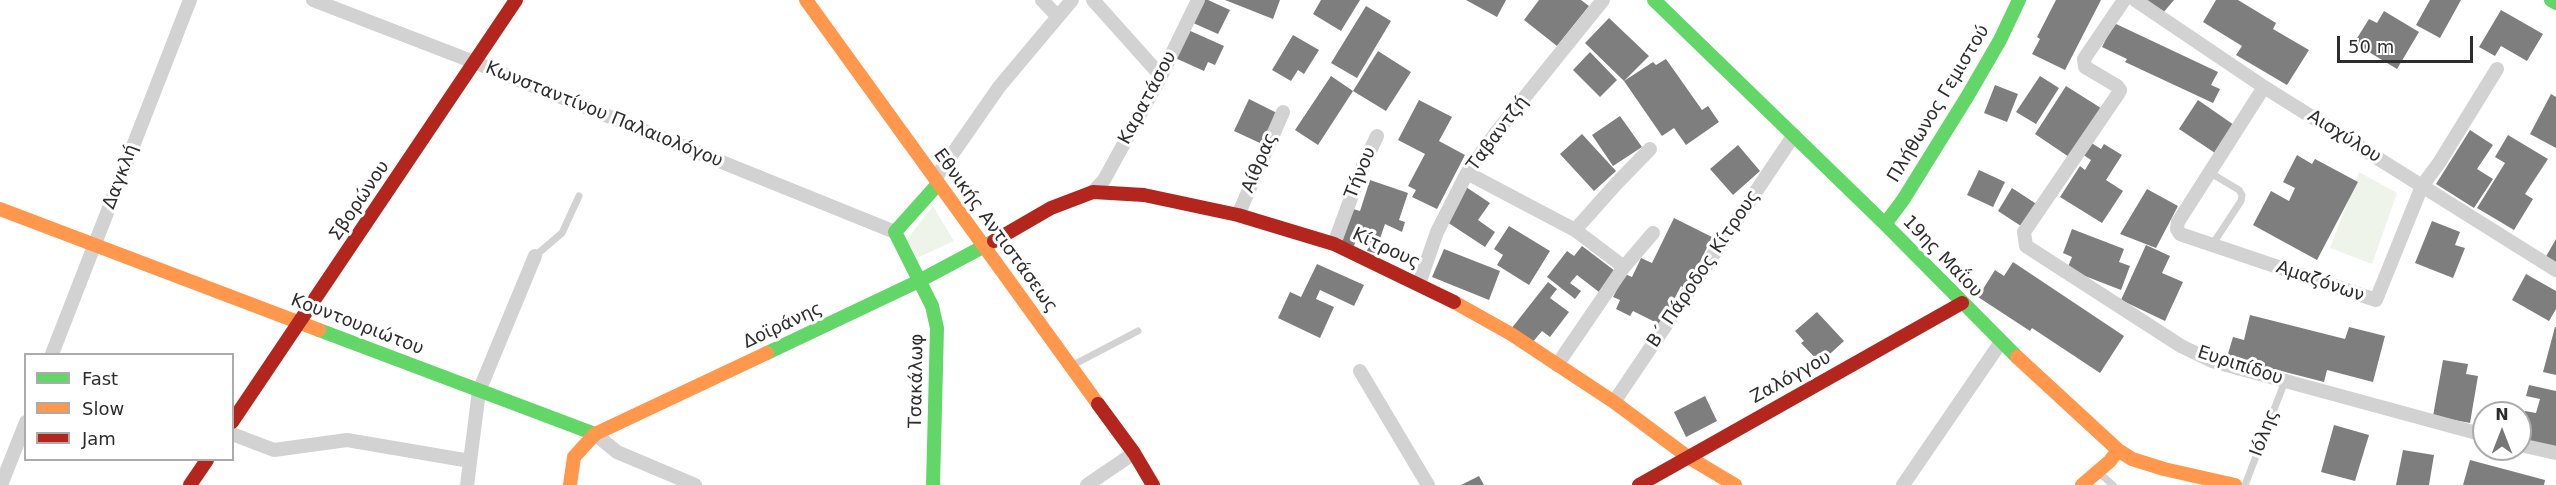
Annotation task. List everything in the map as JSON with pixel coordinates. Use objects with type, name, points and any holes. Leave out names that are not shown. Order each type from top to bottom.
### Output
[{"type":"street","name":"Δαγκλή","points":[[52,353],[190,0]]},
{"type":"street","name":"Κωνσταντίνου Παλαιολόγου","points":[[313,0],[474,62],[895,232]]},
{"type":"street","name":"Σβορώνου","points":[[234,419],[516,0]]},
{"type":"street","name":"Εθνικής Αντιστάσεως","points":[[806,0],[1134,453],[1153,485]]},
{"type":"street","points":[[1042,0],[1058,16]]},
{"type":"street","points":[[895,232],[937,182],[999,87],[1072,0]]},
{"type":"street","points":[[1093,0],[1161,76]]},
{"type":"street","name":"Καρατάσου","points":[[1093,192],[1104,180],[1161,76],[1198,0]]},
{"type":"street","name":"Ταβαντζή","points":[[1419,284],[1437,232],[1467,173],[1495,134],[1603,0]]},
{"type":"street","name":"19ης Μαΐου","points":[[1654,0],[1885,224],[2001,342],[2118,450],[2132,459],[2164,469],[2235,485]]},
{"type":"street","name":"Πλήθωνος Γεμιστού","points":[[1885,224],[1903,200],[1967,97],[2000,40],[2019,0]]},
{"type":"street","name":"Ευριπίδου","points":[[2124,0],[2084,59],[2085,67],[2120,90],[2024,232],[2026,246],[2181,346],[2212,361],[2472,432]]},
{"type":"street","name":"Αισχύλου","points":[[2135,0],[2264,87],[2556,270]]},
{"type":"street","points":[[2551,0],[2556,3]]},
{"type":"street","name":"Αμαζόνων","points":[[2264,87],[2208,172],[2178,222],[2177,229],[2180,234],[2376,300],[2422,186],[2439,163],[2497,69]]},
{"type":"street","name":"Αίθρας","points":[[1238,215],[1282,112]]},
{"type":"street","name":"Β΄ Πάροδος Κίτρους","points":[[1614,402],[1794,135]]},
{"type":"street","name":"Τήνου","points":[[1334,244],[1362,168],[1377,136]]},
{"type":"street","points":[[1575,230],[1650,149]]},
{"type":"street","points":[[1467,173],[1575,230],[1624,267]]},
{"type":"street","name":"Κίτρους","points":[[985,247],[1052,208],[1093,192],[1144,195],[1238,215],[1292,230],[1334,244],[1419,284],[1511,334],[1614,402],[1688,457],[1735,485]]},
{"type":"street","name":"Κουντουριώτου","points":[[0,209],[596,434],[617,452],[695,485]]},
{"type":"street","name":"Τσακάλωφ","points":[[895,232],[932,306],[937,328],[933,485]]},
{"type":"street","points":[[1557,365],[1624,267],[1653,233]]},
{"type":"street","name":"Δοϊράνης","points":[[596,434],[985,247]]},
{"type":"street","points":[[467,485],[479,391],[535,256]]},
{"type":"street","name":"Ζαλόγγου","points":[[1639,485],[1962,303]]},
{"type":"street","points":[[1903,485],[2001,342]]},
{"type":"street","points":[[1360,371],[1428,485]]},
{"type":"street","points":[[1,485],[24,427]]},
{"type":"street","points":[[570,485],[574,457],[596,434]]},
{"type":"street","points":[[234,435],[274,450],[347,440],[470,461]]},
{"type":"street","points":[[2532,448],[2556,453]]},
{"type":"street","points":[[2082,485],[2118,450]]},
{"type":"street","points":[[1087,485],[1134,453]]},
{"type":"street","points":[[190,485],[206,461]]},
{"type":"lane","points":[[2208,172],[2239,190],[2242,195],[2241,201],[2212,245]]},
{"type":"lane","points":[[535,256],[562,233],[579,196]]},
{"type":"lane","points":[[1071,366],[1138,331]]},
{"type":"lane","name":"Ιόλης","points":[[2245,485],[2285,381]]},
{"type":"lane","points":[[2097,472],[2113,485]]},
{"type":"shaded area","points":[[2359,172],[2397,193],[2372,264],[2330,248]]},
{"type":"shaded area","points":[[933,206],[954,241],[917,258],[907,239]]},
{"type":"building","points":[[1201,0],[1208,0],[1230,10],[1218,34],[1191,22]]},
{"type":"building","points":[[1225,0],[1280,0],[1273,19]]},
{"type":"building","points":[[1321,0],[1360,0],[1341,31],[1313,14]]},
{"type":"building","points":[[1466,0],[1506,0],[1497,17]]},
{"type":"building","points":[[1539,0],[1581,0],[1589,6],[1557,46],[1524,20]]},
{"type":"building","points":[[2056,0],[2101,0],[2065,70],[2032,54],[2040,39],[2037,37]]},
{"type":"building","points":[[2144,0],[2174,0],[2162,14]]},
{"type":"building","points":[[2216,0],[2238,0],[2276,23],[2273,29],[2309,50],[2287,85],[2236,55],[2242,46],[2203,22]]},
{"type":"building","points":[[2430,0],[2461,0],[2440,38],[2416,25]]},
{"type":"building","points":[[1366,6],[1391,21],[1357,78],[1331,63]]},
{"type":"building","points":[[2501,10],[2543,34],[2527,61],[2501,46],[2495,56],[2479,47]]},
{"type":"building","points":[[2384,11],[2419,32],[2397,69],[2354,43],[2369,19],[2377,23]]},
{"type":"building","points":[[1609,18],[1649,56],[1624,81],[1585,43]]},
{"type":"building","points":[[2114,23],[2218,72],[2211,85],[2220,89],[2213,103],[2125,62],[2127,59],[2102,47]]},
{"type":"building","points":[[1186,29],[1224,46],[1215,65],[1208,62],[1204,71],[1173,57]]},
{"type":"building","points":[[1293,35],[1319,50],[1304,74],[1298,70],[1291,81],[1272,70]]},
{"type":"building","points":[[1378,51],[1411,72],[1386,111],[1353,91]]},
{"type":"building","points":[[1590,52],[1617,80],[1600,97],[1573,70]]},
{"type":"building","points":[[1666,59],[1702,110],[1708,106],[1719,122],[1686,145],[1674,128],[1662,136],[1624,81],[1653,62],[1656,65]]},
{"type":"building","points":[[1331,76],[1353,91],[1318,145],[1295,130]]},
{"type":"building","points":[[2040,76],[2059,88],[2036,124],[2016,112]]},
{"type":"building","points":[[1995,85],[2018,94],[2007,122],[1984,113]]},
{"type":"building","points":[[2066,86],[2104,110],[2072,159],[2035,134]]},
{"type":"building","points":[[2551,94],[2556,97],[2556,148],[2530,134]]},
{"type":"building","points":[[1249,99],[1277,113],[1262,144],[1234,131]]},
{"type":"building","points":[[1419,100],[1452,117],[1439,141],[1465,155],[1437,209],[1412,197],[1416,190],[1408,186],[1425,154],[1398,140]]},
{"type":"building","points":[[2198,100],[2234,125],[2215,153],[2179,129]]},
{"type":"building","points":[[1620,116],[1642,147],[1613,166],[1592,135]]},
{"type":"building","points":[[2470,130],[2493,145],[2477,169],[2493,179],[2474,208],[2436,184]]},
{"type":"building","points":[[1582,134],[1616,171],[1594,191],[1560,154]]},
{"type":"building","points":[[2508,135],[2548,159],[2525,194],[2533,199],[2514,230],[2477,208],[2505,163],[2495,157]]},
{"type":"building","points":[[2090,142],[2101,149],[2104,144],[2122,155],[2106,180],[2123,191],[2102,223],[2060,197],[2080,166],[2085,170],[2091,160],[2082,154]]},
{"type":"building","points":[[1738,145],[1760,171],[1733,195],[1710,169]]},
{"type":"building","points":[[2297,155],[2312,164],[2315,159],[2358,182],[2317,260],[2253,225],[2271,191],[2289,201],[2295,188],[2283,182]]},
{"type":"building","points":[[1979,170],[2005,182],[1993,207],[1967,195]]},
{"type":"building","points":[[1370,180],[1408,193],[1399,220],[1405,222],[1402,232],[1385,224],[1375,253],[1367,251],[1371,239],[1358,234],[1354,246],[1342,241],[1353,209],[1360,211]]},
{"type":"building","points":[[1466,187],[1490,203],[1478,220],[1495,232],[1485,247],[1444,220]]},
{"type":"building","points":[[2012,188],[2038,205],[2024,228],[1998,211]]},
{"type":"building","points":[[2147,189],[2178,206],[2156,248],[2120,234]]},
{"type":"building","points":[[1674,218],[1712,237],[1687,289],[1681,286],[1661,325],[1633,311],[1630,316],[1616,309],[1620,300],[1613,297],[1625,274],[1632,277],[1641,258],[1652,263]]},
{"type":"building","points":[[2432,221],[2460,232],[2455,245],[2465,248],[2453,278],[2415,263]]},
{"type":"building","points":[[1509,226],[1550,251],[1529,285],[1497,265],[1503,255],[1494,249]]},
{"type":"building","points":[[2072,229],[2124,249],[2119,262],[2130,266],[2121,290],[2067,269],[2072,257],[2063,253]]},
{"type":"building","points":[[2556,239],[2556,267],[2544,260]]},
{"type":"building","points":[[2146,245],[2170,256],[2162,273],[2183,282],[2165,321],[2121,300]]},
{"type":"building","points":[[1582,246],[1615,271],[1599,292],[1577,275],[1570,283],[1581,291],[1575,299],[1547,277],[1567,251],[1574,256]]},
{"type":"building","points":[[1444,249],[1500,271],[1489,300],[1432,277]]},
{"type":"building","points":[[2013,262],[2124,336],[2100,373],[2032,328],[2030,331],[1978,297],[1995,270],[2004,276]]},
{"type":"building","points":[[1317,264],[1364,285],[1354,306],[1320,290],[1316,299],[1334,307],[1320,338],[1278,318],[1290,292],[1301,297]]},
{"type":"building","points":[[2526,274],[2556,291],[2556,309],[2549,321],[2512,300]]},
{"type":"building","points":[[1548,282],[1557,289],[1550,298],[1569,312],[1550,337],[1542,331],[1531,344],[1511,329]]},
{"type":"building","points":[[1817,312],[1844,341],[1820,363],[1801,343],[1804,341],[1795,331]]},
{"type":"building","points":[[2250,315],[2345,339],[2349,327],[2385,336],[2373,382],[2327,370],[2324,382],[2227,357],[2233,337],[2244,340]]},
{"type":"building","points":[[2556,327],[2556,375],[2543,372]]},
{"type":"building","points":[[2443,360],[2468,364],[2466,374],[2478,376],[2470,423],[2433,416]]},
{"type":"building","points":[[2529,385],[2556,391],[2556,451],[2532,445],[2532,412],[2536,413],[2540,399],[2526,396]]},
{"type":"building","points":[[1705,396],[1717,421],[1686,437],[1674,412]]},
{"type":"building","points":[[2334,425],[2369,435],[2355,481],[2321,472]]},
{"type":"building","points":[[2403,450],[2434,455],[2429,485],[2396,485]]},
{"type":"building","points":[[2470,460],[2545,480],[2544,485],[2463,485]]},
{"type":"building","points":[[1479,476],[1484,485],[1461,485]]},
{"type":"traffic: fast","points":[[1654,0],[1885,224],[2017,357]]},
{"type":"traffic: fast","points":[[1885,224],[1903,200],[1967,97],[2000,40],[2019,0]]},
{"type":"traffic: fast","points":[[2551,0],[2556,3]]},
{"type":"traffic: fast","points":[[933,485],[937,328],[932,306],[895,232],[938,184]]},
{"type":"traffic: fast","points":[[767,353],[919,281],[994,241]]},
{"type":"traffic: fast","points":[[319,330],[595,434]]},
{"type":"traffic: slow","points":[[806,0],[1098,404]]},
{"type":"traffic: slow","points":[[0,209],[319,330]]},
{"type":"traffic: slow","points":[[1454,302],[1511,334],[1614,402],[1688,457],[1735,485]]},
{"type":"traffic: slow","points":[[570,485],[574,457],[595,434],[767,353]]},
{"type":"traffic: slow","points":[[2017,357],[2118,450],[2132,459],[2164,469],[2235,485]]},
{"type":"traffic: slow","points":[[2082,485],[2110,461],[2118,450]]},
{"type":"traffic: jam","points":[[234,419],[516,0]]},
{"type":"traffic: jam","points":[[994,241],[1051,208],[1093,192],[1144,195],[1238,215],[1334,244],[1454,302]]},
{"type":"traffic: jam","points":[[1639,485],[1962,303]]},
{"type":"traffic: jam","points":[[1098,404],[1134,453],[1153,485]]},
{"type":"traffic: jam","points":[[190,485],[206,461]]}]
